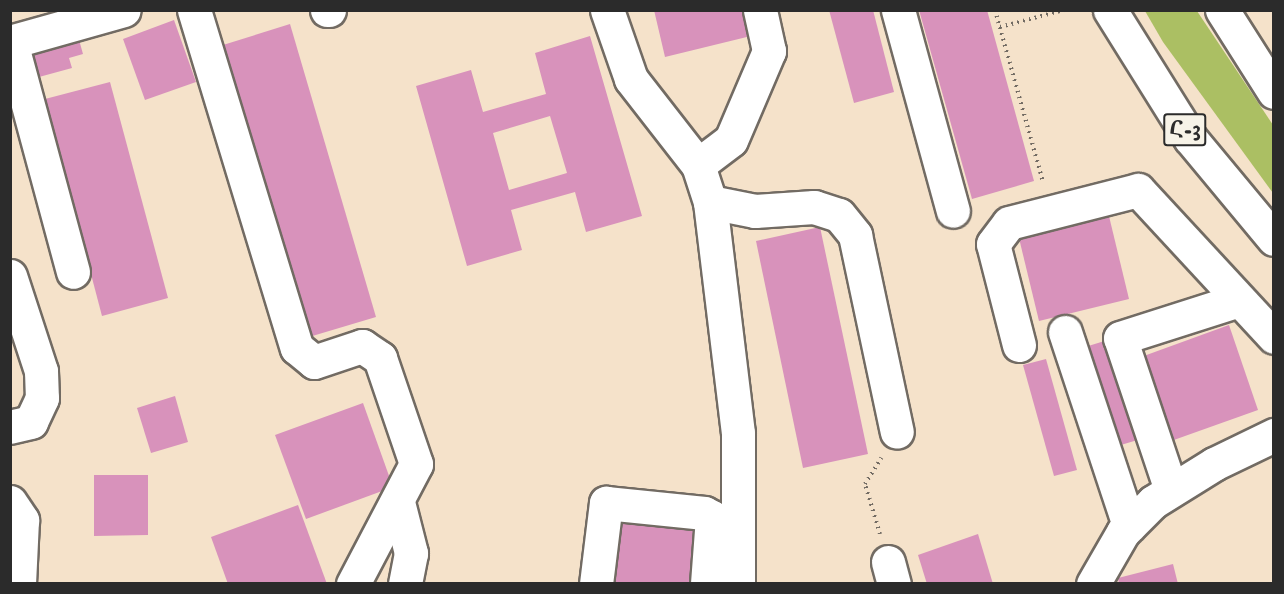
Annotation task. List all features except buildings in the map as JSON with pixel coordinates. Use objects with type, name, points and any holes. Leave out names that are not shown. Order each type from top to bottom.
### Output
[{"type":"street","points":[[73,272],[11,42],[124,10]]},
{"type":"street","points":[[194,10],[297,348],[314,362],[362,346],[380,358],[416,464],[399,502],[353,584]]},
{"type":"street","points":[[606,10],[631,79],[698,165],[710,202],[738,433],[738,584]]},
{"type":"street","points":[[698,165],[731,140],[769,51],[760,10]]},
{"type":"street","points":[[898,10],[953,211]]},
{"type":"street","name":"Հ-3","points":[[1110,10],[1190,138],[1274,238]]},
{"type":"street","points":[[1222,10],[1274,92]]},
{"type":"street","points":[[1019,345],[993,244],[1009,223],[1138,190],[1274,337]]},
{"type":"street","points":[[710,202],[755,211],[814,207],[839,215],[855,235],[897,432]]},
{"type":"street","points":[[10,276],[41,371],[42,398],[32,422],[10,427]]},
{"type":"street","points":[[1171,490],[1120,338],[1239,300]]},
{"type":"street","points":[[1065,332],[1129,526]]},
{"type":"street","points":[[1093,584],[1105,556],[1129,526],[1171,490],[1214,464],[1274,435]]},
{"type":"street","points":[[10,502],[22,520],[19,584]]},
{"type":"street","points":[[399,502],[411,552],[405,584]]},
{"type":"street","points":[[596,584],[606,503],[704,513],[712,517],[707,584]]},
{"type":"path","points":[[995,10],[1051,212]]},
{"type":"path","points":[[1000,27],[1064,10]]},
{"type":"path","points":[[891,573],[865,484],[897,432]]},
{"type":"green space","points":[[1145,11],[1197,11],[1273,125],[1273,193],[1163,42]]}]
